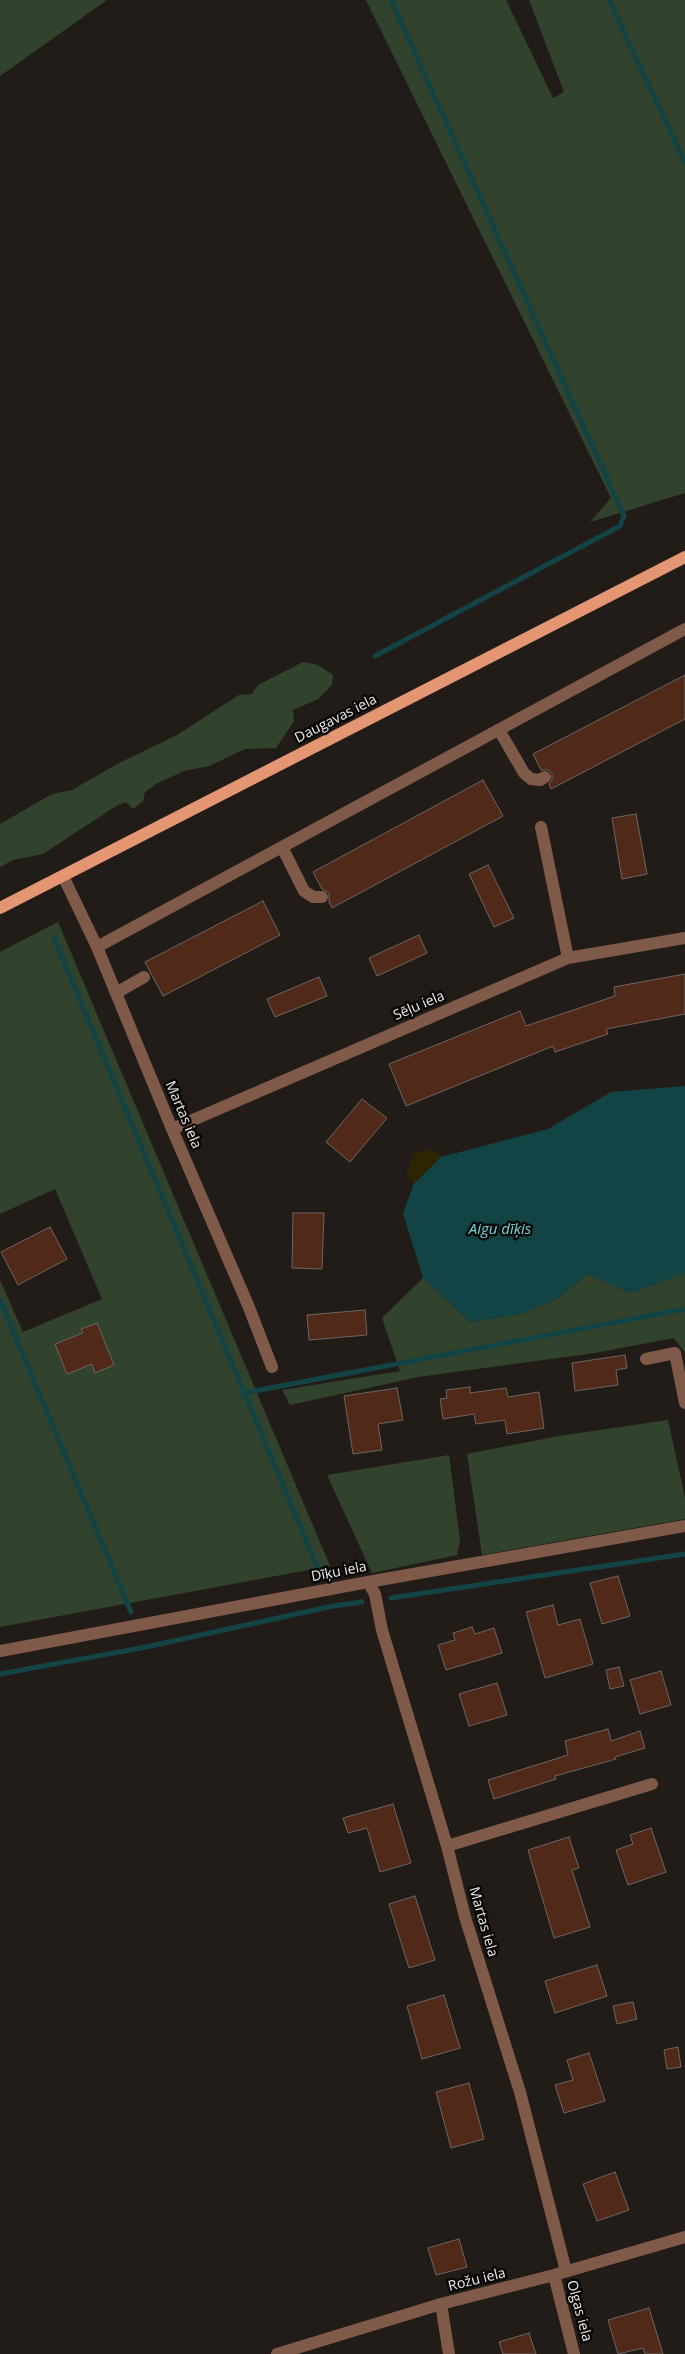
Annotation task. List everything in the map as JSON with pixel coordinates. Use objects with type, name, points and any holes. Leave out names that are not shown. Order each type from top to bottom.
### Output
[{"type":"main road","name":"Daugavas iela","points":[[0,908],[685,557]]},
{"type":"street","points":[[97,947],[685,629]]},
{"type":"street","points":[[498,730],[524,773],[531,780],[540,780],[545,777]]},
{"type":"street","points":[[541,827],[568,958]]},
{"type":"street","points":[[282,847],[304,891],[313,897],[322,897]]},
{"type":"street","name":"Martas iela","points":[[63,876],[97,947],[172,1129],[248,1305],[272,1367]]},
{"type":"street","name":"Sēļu iela","points":[[172,1129],[568,958],[685,938]]},
{"type":"street","points":[[116,994],[144,977]]},
{"type":"street","points":[[646,1359],[675,1354],[685,1403]]},
{"type":"street","name":"Dīķu iela","points":[[0,1651],[368,1582],[685,1526]]},
{"type":"street","name":"Martas iela","points":[[368,1582],[375,1594],[382,1630],[447,1846],[465,1918],[520,2092],[560,2273]]},
{"type":"street","points":[[447,1846],[652,1784]]},
{"type":"street","name":"Rožu iela","points":[[277,2354],[441,2304],[560,2273],[685,2237]]},
{"type":"street","name":"Olgas iela","points":[[560,2273],[574,2354]]},
{"type":"street","points":[[441,2304],[449,2354]]},
{"type":"green space","points":[[0,0],[107,0],[0,76]]},
{"type":"green space","points":[[366,0],[506,0],[553,98],[564,92],[529,0],[685,0],[685,493],[590,522],[611,498]]},
{"type":"green space","points":[[303,662],[318,665],[333,675],[332,685],[318,699],[293,710],[294,721],[276,748],[245,749],[209,766],[184,771],[156,784],[145,792],[143,801],[133,809],[126,802],[116,806],[43,854],[13,860],[0,867],[0,824],[52,794],[72,790],[119,763],[177,735],[239,695],[252,694],[258,685]]},
{"type":"green space","points":[[58,922],[330,1566],[0,1627],[0,1280],[23,1332],[102,1299],[55,1189],[0,1214],[0,952]]},
{"type":"green space","points":[[685,1273],[685,1353],[674,1338],[595,1353],[418,1377],[290,1405],[282,1390],[400,1371],[382,1318],[423,1278],[470,1322],[522,1314],[558,1298],[588,1274],[630,1293]]},
{"type":"green space","points":[[668,1420],[685,1498],[685,1519],[482,1555],[467,1454],[559,1436]]},
{"type":"green space","points":[[449,1455],[460,1540],[457,1555],[372,1573],[327,1475]]},
{"type":"sand","points":[[426,1149],[435,1151],[441,1157],[414,1184],[407,1175],[409,1165],[414,1154]]},
{"type":"water","name":"Aigu dīķis","points":[[685,1086],[685,1273],[630,1293],[588,1274],[558,1298],[522,1314],[470,1322],[423,1278],[403,1213],[414,1184],[441,1157],[548,1129],[611,1092]]},
{"type":"building","points":[[685,675],[685,719],[551,789],[549,784],[552,780],[552,773],[548,770],[541,770],[533,754]]},
{"type":"building","points":[[483,780],[503,816],[332,908],[329,902],[329,893],[322,889],[313,872]]},
{"type":"building","points":[[636,814],[647,874],[622,879],[612,818]]},
{"type":"building","points":[[488,865],[514,918],[494,927],[469,874]]},
{"type":"building","points":[[263,901],[280,935],[163,996],[145,962]]},
{"type":"building","points":[[419,935],[427,953],[377,976],[369,958]]},
{"type":"building","points":[[685,974],[685,1014],[606,1029],[608,1034],[555,1052],[553,1046],[406,1106],[389,1064],[520,1011],[526,1026],[615,996],[614,987]]},
{"type":"building","points":[[319,977],[327,996],[275,1017],[267,999]]},
{"type":"building","points":[[362,1099],[387,1118],[350,1162],[326,1142]]},
{"type":"building","points":[[293,1213],[324,1213],[322,1269],[292,1268]]},
{"type":"building","points":[[50,1227],[67,1259],[18,1285],[1,1252]]},
{"type":"building","points":[[365,1310],[367,1335],[309,1340],[307,1315]]},
{"type":"building","points":[[97,1323],[114,1365],[95,1373],[92,1364],[67,1374],[55,1344],[83,1333],[81,1329]]},
{"type":"building","points":[[625,1355],[627,1368],[616,1370],[618,1385],[575,1391],[572,1363]]},
{"type":"building","points":[[470,1387],[470,1393],[506,1388],[508,1397],[539,1392],[544,1428],[507,1434],[505,1420],[476,1424],[474,1414],[443,1419],[440,1399],[447,1398],[446,1390]]},
{"type":"building","points":[[397,1388],[403,1420],[378,1424],[382,1450],[353,1454],[344,1396]]},
{"type":"building","points":[[618,1576],[630,1616],[602,1624],[590,1583]]},
{"type":"building","points":[[553,1605],[558,1625],[580,1619],[593,1664],[545,1678],[526,1612]]},
{"type":"building","points":[[472,1627],[475,1634],[494,1628],[502,1653],[446,1670],[438,1645],[455,1640],[453,1633]]},
{"type":"building","points":[[619,1667],[624,1686],[610,1689],[606,1670]]},
{"type":"building","points":[[661,1671],[671,1705],[640,1714],[630,1680]]},
{"type":"building","points":[[497,1683],[507,1715],[469,1726],[459,1694]]},
{"type":"building","points":[[608,1729],[611,1741],[640,1731],[645,1748],[615,1757],[616,1759],[555,1776],[556,1779],[494,1799],[488,1780],[568,1755],[565,1741]]},
{"type":"building","points":[[393,1804],[411,1863],[380,1872],[367,1828],[348,1833],[343,1818]]},
{"type":"building","points":[[651,1828],[666,1872],[628,1885],[616,1850],[633,1844],[630,1835]]},
{"type":"building","points":[[569,1837],[579,1868],[572,1870],[590,1927],[554,1938],[528,1850]]},
{"type":"building","points":[[415,1896],[435,1960],[409,1968],[389,1904]]},
{"type":"building","points":[[597,1965],[607,1996],[555,2013],[545,1981]]},
{"type":"building","points":[[444,1995],[460,2048],[422,2059],[407,2006]]},
{"type":"building","points":[[633,2002],[637,2019],[617,2024],[613,2006]]},
{"type":"building","points":[[678,2047],[681,2067],[667,2069],[664,2050]]},
{"type":"building","points":[[589,2053],[605,2101],[564,2113],[555,2085],[573,2080],[567,2060]]},
{"type":"building","points":[[469,2083],[484,2139],[451,2148],[436,2092]]},
{"type":"building","points":[[615,2172],[629,2210],[597,2221],[583,2184]]},
{"type":"building","points":[[459,2239],[467,2267],[436,2275],[428,2248]]},
{"type":"building","points":[[649,2308],[663,2354],[645,2354],[643,2348],[618,2354],[608,2320]]},
{"type":"building","points":[[529,2333],[536,2354],[503,2354],[499,2342]]},
{"type":"waterway","points":[[375,656],[620,526],[624,516],[391,0]]},
{"type":"waterway","points":[[609,0],[685,163]]},
{"type":"waterway","points":[[54,938],[321,1576]]},
{"type":"waterway","points":[[0,1300],[131,1612]]},
{"type":"waterway","points":[[244,1393],[685,1309]]},
{"type":"waterway","points":[[391,1598],[685,1554]]},
{"type":"waterway","points":[[0,1674],[146,1647],[333,1606],[362,1602]]}]
